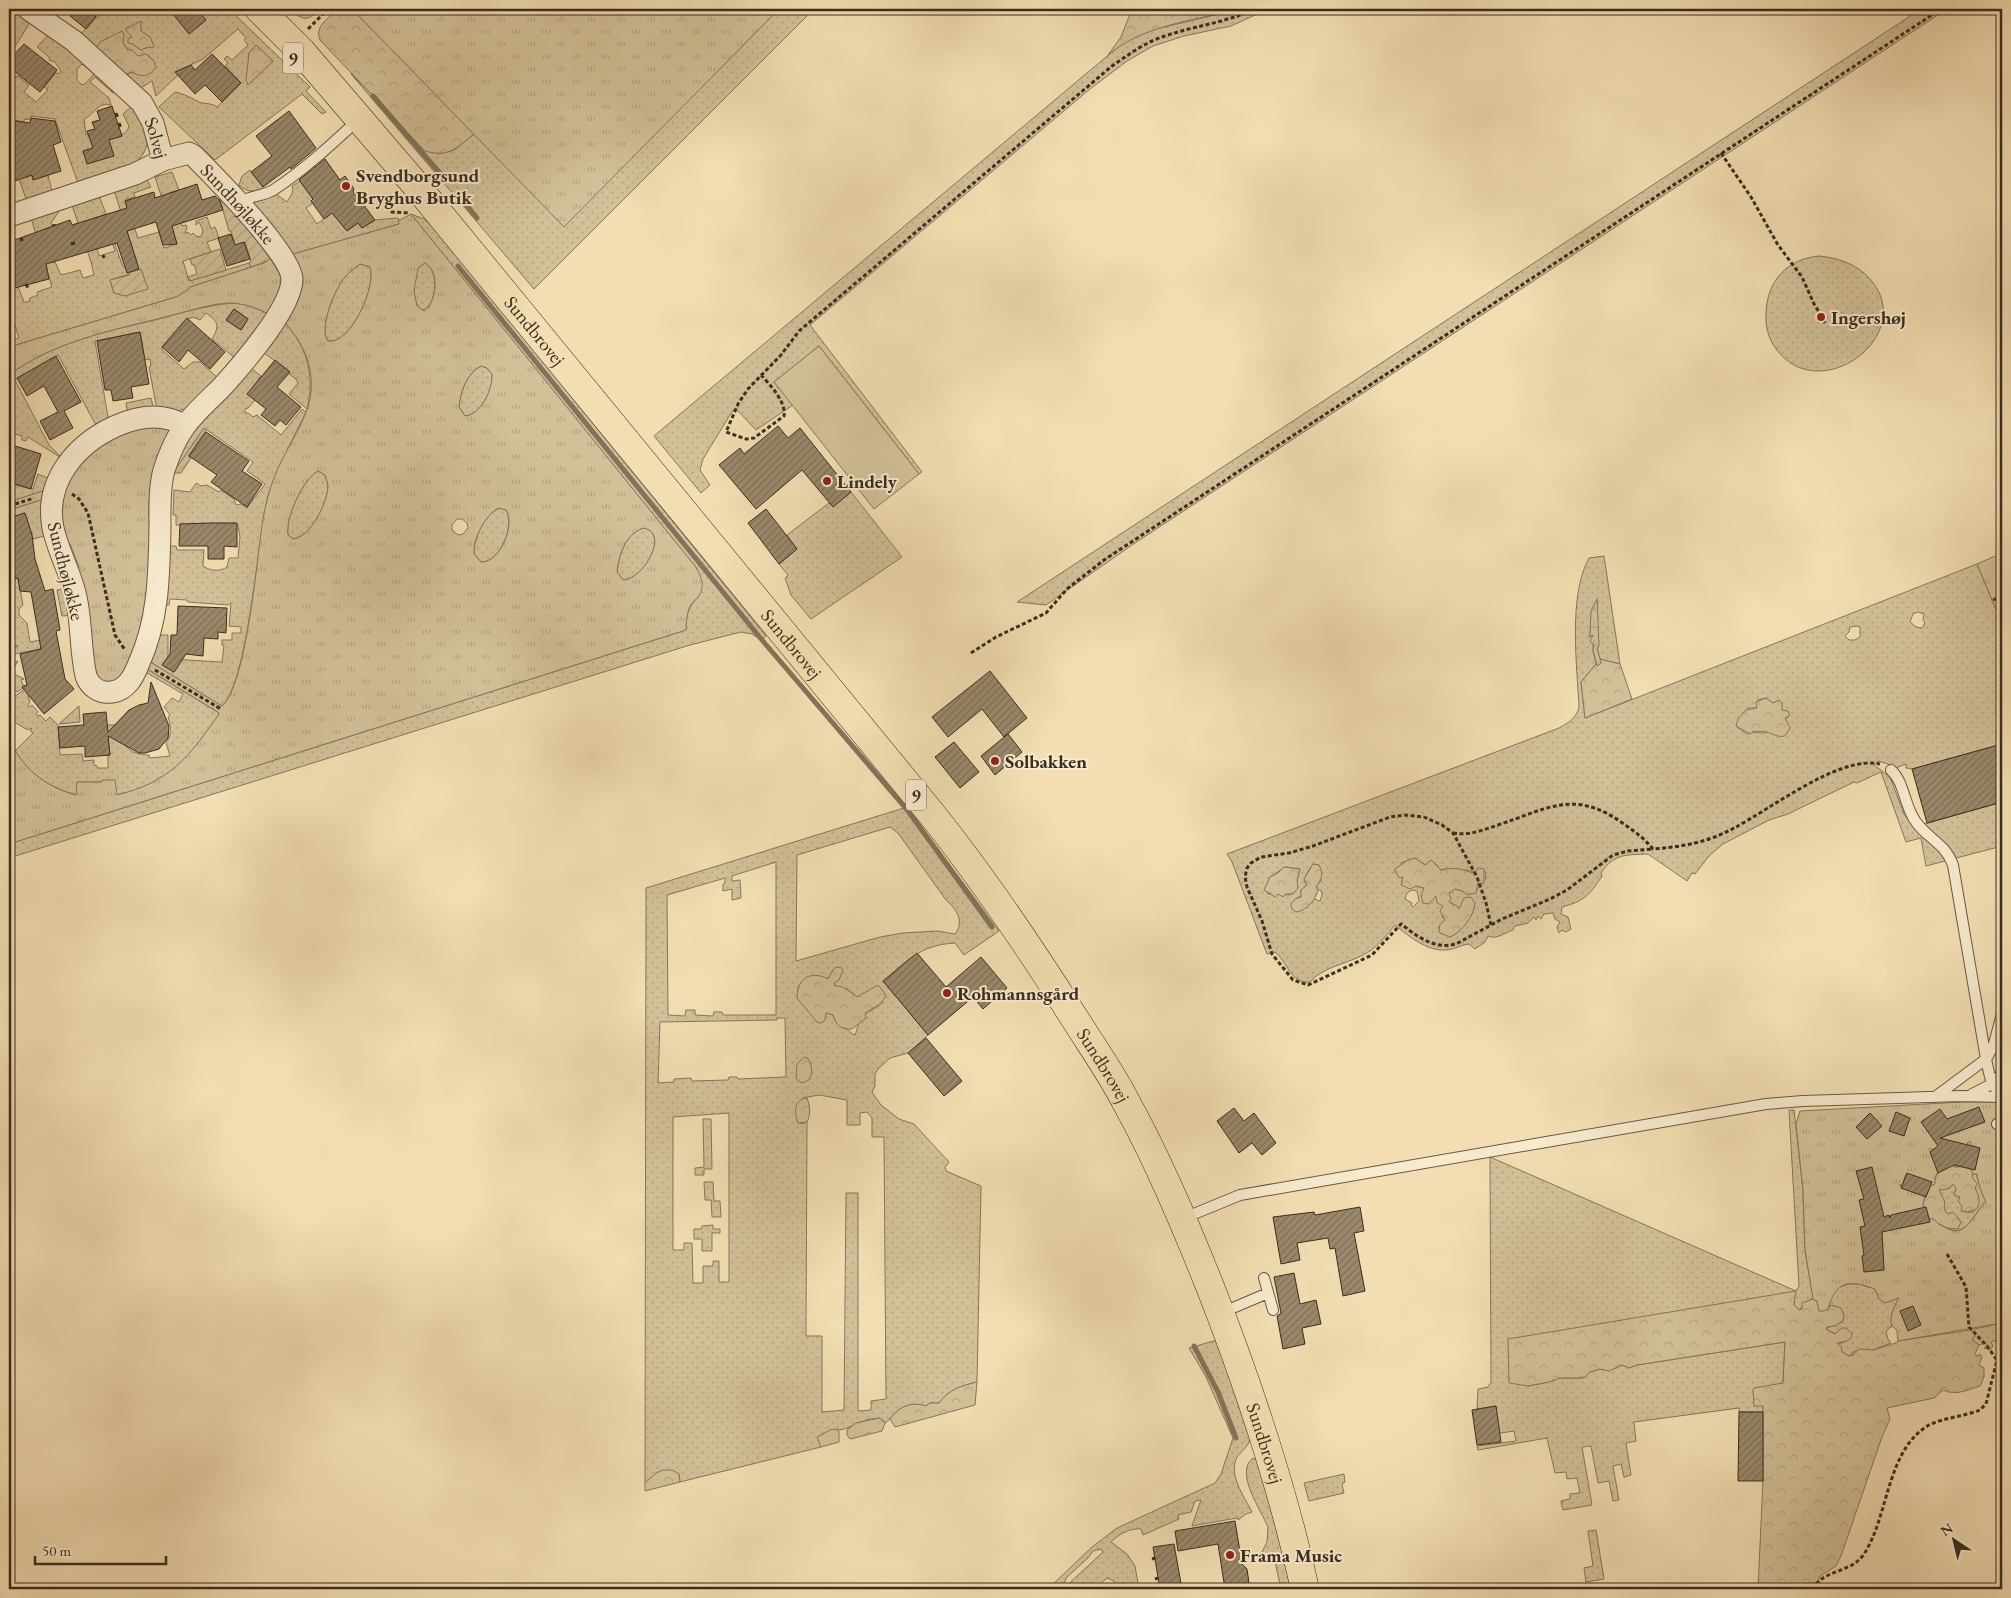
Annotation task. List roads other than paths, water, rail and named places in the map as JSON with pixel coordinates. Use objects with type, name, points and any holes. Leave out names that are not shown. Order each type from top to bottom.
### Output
[{"type":"main road","name":"Sundbrovej","points":[[240,9],[353,113]]},
{"type":"main road","name":"Sundbrovej","points":[[259,9],[302,52],[441,216],[937,820],[973,867],[1044,970],[1126,1101],[1191,1214],[1220,1313],[1267,1446],[1304,1589]]},
{"type":"street","name":"Solvej","points":[[9,216],[135,174],[163,160],[152,122],[146,110],[117,80],[74,41],[28,9]]},
{"type":"street","name":"Sundhøjløkke","points":[[163,160],[192,153],[239,203],[289,266],[292,276],[291,289],[285,303],[247,358],[184,426],[172,449],[162,478],[158,596],[151,632],[140,661],[128,683],[116,692],[100,691],[90,684],[86,678],[76,595],[53,528],[52,506],[54,492],[60,475],[71,458],[89,442],[111,429],[138,418],[159,416],[171,418],[184,426]]},
{"type":"lane","points":[[239,203],[246,198],[264,194],[277,187],[326,151],[353,113]]},
{"type":"lane","points":[[1891,770],[1897,778],[1915,822],[1945,849],[1953,865],[1986,1059],[1992,1084],[2002,1095]]},
{"type":"lane","points":[[1934,1097],[1977,1068],[1986,1059],[1993,1047],[2002,1014]]},
{"type":"lane","points":[[1961,1096],[1976,1092],[1992,1084],[2002,1073]]},
{"type":"lane","points":[[1191,1214],[1240,1195],[1766,1104],[1803,1101],[2002,1095]]},
{"type":"lane","points":[[1264,1278],[1274,1310]]},
{"type":"lane","points":[[1220,1313],[1268,1293]]},
{"type":"waterway","points":[[373,96],[445,179]]},
{"type":"waterway","points":[[460,197],[477,218]]},
{"type":"waterway","points":[[458,266],[762,640],[908,811],[992,927]]},
{"type":"waterway","points":[[1194,1346],[1218,1392],[1236,1438]]},
{"type":"place","name":"Svendborgsund Bryghus Butik","points":[[346,186]]},
{"type":"place","name":"Ingershøj","points":[[1821,317]]},
{"type":"place","name":"Lindely","points":[[827,481]]},
{"type":"place","name":"Solbakken","points":[[995,761]]},
{"type":"place","name":"Rohmannsgård","points":[[947,993]]},
{"type":"place","name":"Frama Music","points":[[1230,1555]]}]
